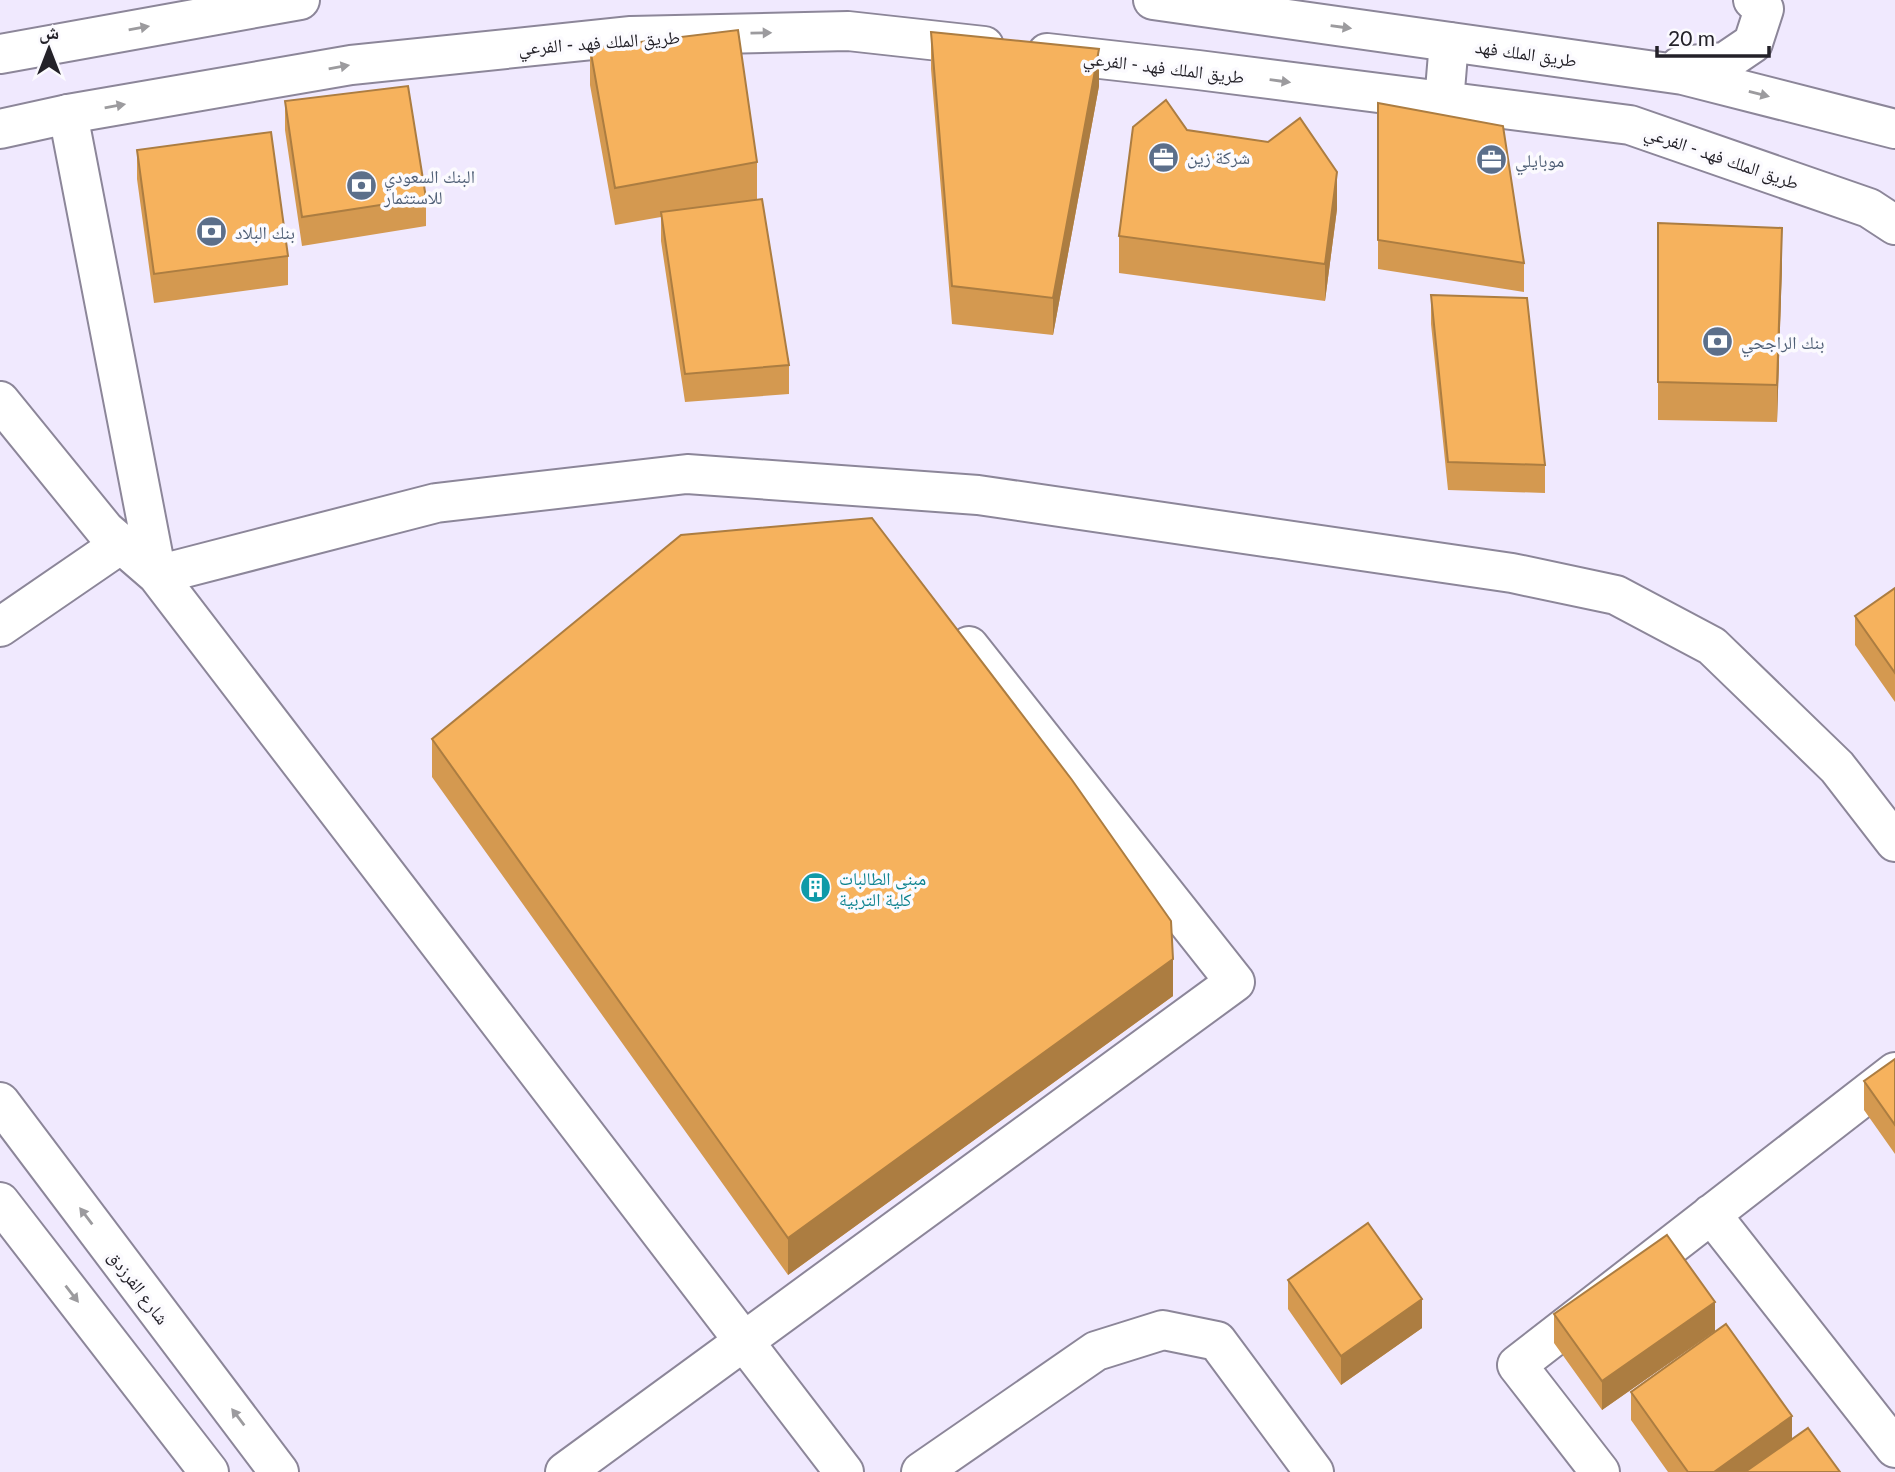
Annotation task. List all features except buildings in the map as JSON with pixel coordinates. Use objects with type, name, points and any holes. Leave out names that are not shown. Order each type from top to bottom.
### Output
[{"type":"main road","points":[[0,54],[300,0]]},
{"type":"main road","name":"طريق الملك فهد","points":[[1153,0],[1683,75],[1895,129]]},
{"type":"main road","points":[[1636,69],[1725,62],[1753,43],[1764,9],[1753,0]]},
{"type":"main road","name":"طريق الملك فهد - الفرعي","points":[[0,129],[68,114],[351,65],[631,36],[848,31],[1198,70],[1630,125],[1869,208],[1895,225]]},
{"type":"main road","points":[[1444,103],[1449,42]]},
{"type":"main road","points":[[68,114],[157,575]]},
{"type":"main road","points":[[0,401],[105,530],[157,575],[844,1472]]},
{"type":"main road","points":[[157,575],[436,503],[688,474],[978,495],[1512,573],[1616,595],[1712,646],[1837,767],[1895,842]]},
{"type":"main road","points":[[842,485],[867,517]]},
{"type":"main road","points":[[0,627],[121,544]]},
{"type":"main road","points":[[565,1472],[1235,982],[944,614]]},
{"type":"main road","points":[[1600,1472],[1517,1365],[1895,1072]]},
{"type":"main road","name":"شارع الفرزدق","points":[[0,1102],[279,1472]]},
{"type":"main road","points":[[0,1202],[209,1472]]},
{"type":"main road","points":[[1711,1214],[1895,1448]]},
{"type":"main road","points":[[921,1472],[1096,1351],[1163,1330],[1217,1340],[1314,1472]]},
{"type":"place","name":"شركة زين","points":[[1164,157]]},
{"type":"place","name":"موبايلي","points":[[1492,160]]},
{"type":"place","name":"البنك السعودي للاستثمار","points":[[361,186]]},
{"type":"place","name":"بنك البلاد","points":[[212,232]]},
{"type":"place","name":"بنك الراجحي","points":[[1718,342]]},
{"type":"place","name":"مبنى الطالبات كلية التربية","points":[[816,888]]}]
